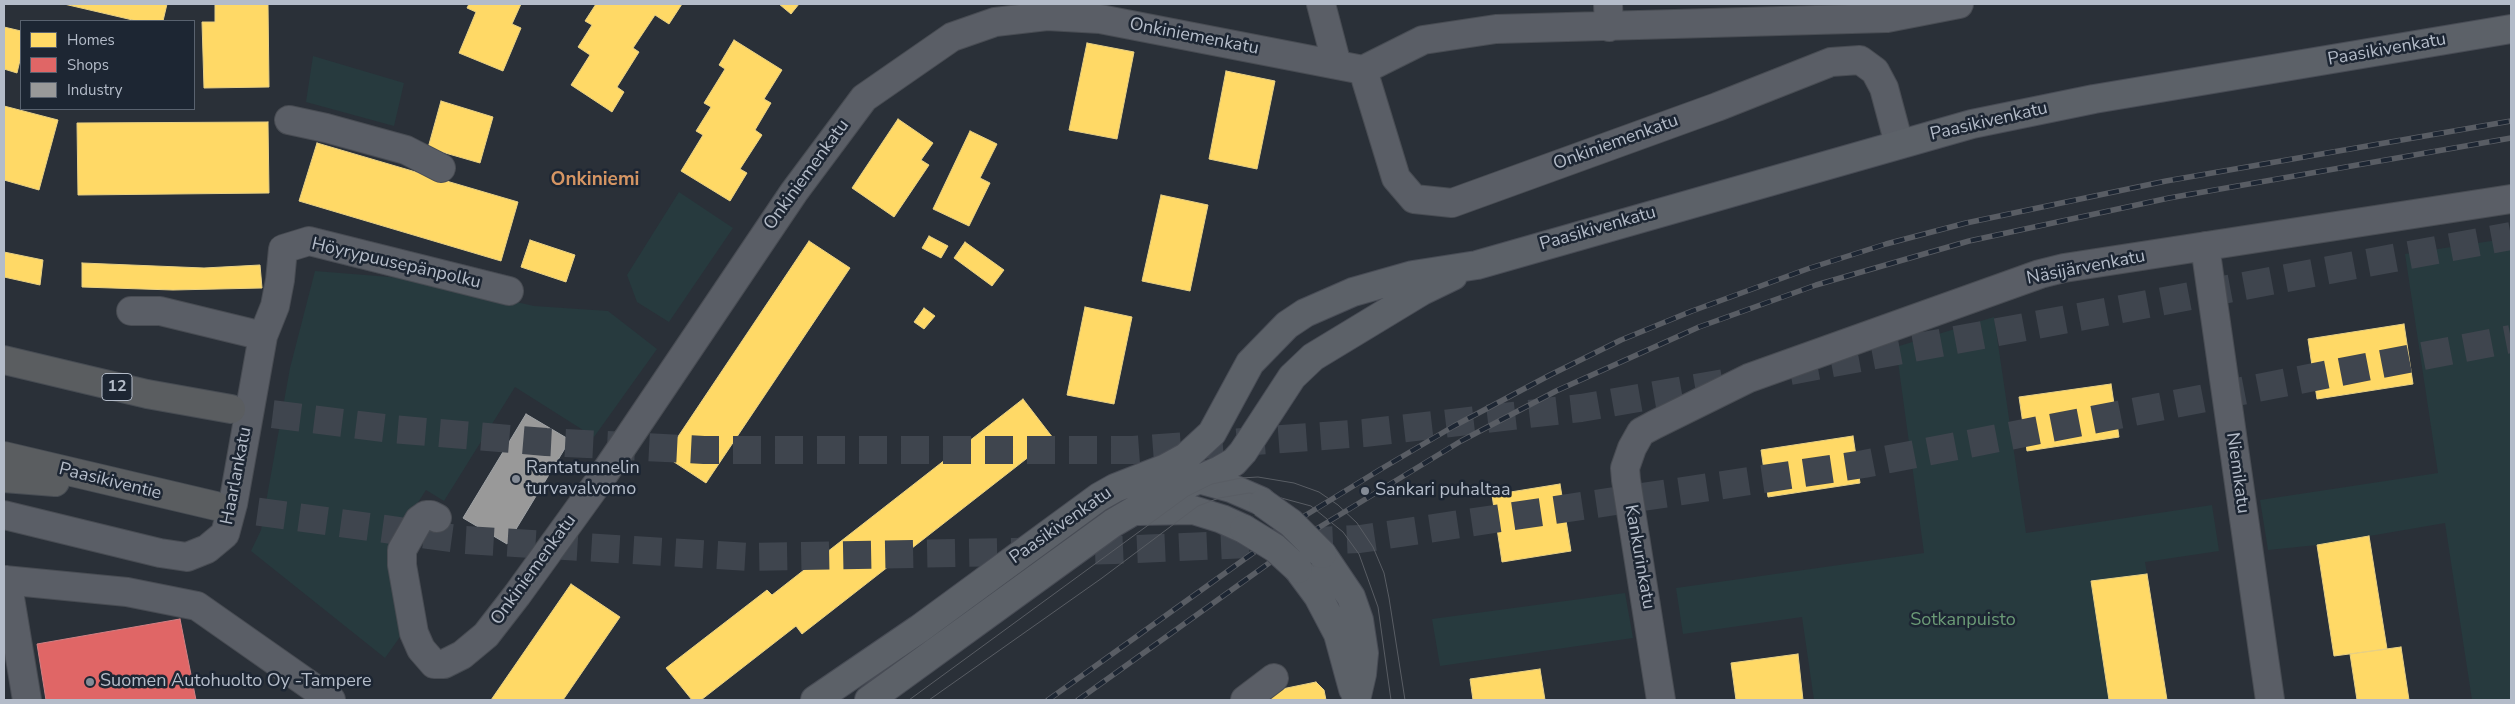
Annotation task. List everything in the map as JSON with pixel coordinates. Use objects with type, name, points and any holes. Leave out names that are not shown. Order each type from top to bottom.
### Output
[{"type":"highway","name":"12","points":[[4,360],[147,394],[231,409]]},
{"type":"highway","name":"Paasikiventie","points":[[4,456],[132,488],[216,506]]},
{"type":"highway","points":[[4,478],[132,488]]},
{"type":"main road","name":"Paasikivenkatu","points":[[814,700],[919,629],[1099,497],[1186,458],[1212,433],[1250,363],[1287,325],[1299,317],[1353,292],[1413,275],[1477,265],[1972,124],[2094,100],[2511,29]]},
{"type":"main road","name":"Paasikivenkatu","points":[[869,700],[1098,533],[1170,491],[1203,479],[1227,466],[1243,452],[1292,377],[1313,357],[1422,291],[1477,265]]},
{"type":"main road","points":[[1212,433],[1204,464],[1203,479],[1223,519]]},
{"type":"main road","points":[[1243,452],[1245,477],[1250,488],[1262,502],[1291,523],[1322,554],[1351,597],[1359,620],[1364,653],[1362,674],[1356,700]]},
{"type":"main road","points":[[1134,480],[1181,476],[1203,479],[1262,502]]},
{"type":"main road","points":[[1132,512],[1192,510],[1223,519],[1275,548],[1298,569],[1318,596],[1338,634],[1356,700]]},
{"type":"street","points":[[1320,4],[1350,67],[1423,40],[1496,28],[1605,19],[1887,18],[1960,4]]},
{"type":"street","name":"Onkiniemenkatu","points":[[437,518],[432,514],[426,515],[419,520],[402,550],[402,565],[414,633],[420,649],[434,664],[444,664],[462,655],[486,635],[517,595],[602,477],[788,200],[864,98],[952,37],[995,22],[1040,10],[1100,19],[1350,67],[1396,178],[1414,199],[1452,203],[1717,107],[1831,62],[1860,60],[1875,71],[1884,88],[1899,144]]},
{"type":"street","points":[[288,120],[326,128],[406,150],[441,168]]},
{"type":"street","name":"Näsijärvenkatu","points":[[1654,425],[1749,378],[2015,282],[2064,268],[2511,199]]},
{"type":"street","name":"Höyrypuusepänpolku","points":[[283,249],[309,241],[509,291]]},
{"type":"street","name":"Niemikatu","points":[[2205,246],[2270,700]]},
{"type":"street","name":"Haarlankatu","points":[[4,515],[160,553],[187,557],[207,549],[225,534],[263,336],[275,306],[283,249]]},
{"type":"street","points":[[131,311],[160,311],[263,336]]},
{"type":"street","name":"Kankurinkatu","points":[[1654,425],[1641,432],[1632,448],[1625,468],[1661,700]]},
{"type":"street","points":[[28,700],[5,580],[127,592],[197,606],[322,697]]},
{"type":"street","points":[[1245,700],[1274,678]]},
{"type":"green space","points":[[313,56],[404,83],[394,126],[306,102]]},
{"type":"green space","points":[[679,192],[733,228],[669,322],[637,302],[627,275]]},
{"type":"green space","points":[[2511,238],[2511,700],[2472,700],[2445,523],[2317,545],[2268,550],[2260,500],[2438,473],[2405,254]]},
{"type":"green space","points":[[315,271],[415,279],[534,306],[608,311],[657,349],[594,437],[515,387],[444,501],[426,490],[392,543],[402,634],[385,658],[251,551],[261,530],[290,368]]},
{"type":"green space","name":"Sotkanpuisto","points":[[1994,317],[2026,533],[2212,505],[2219,551],[2145,562],[2147,574],[2091,581],[2109,700],[1814,700],[1802,617],[1683,634],[1676,588],[1924,553],[1896,347]]},
{"type":"green space","points":[[1625,593],[1633,638],[1440,666],[1432,619]]},
{"type":"building: Homes","points":[[64,4],[167,4],[163,20],[133,20]]},
{"type":"building: Homes","points":[[215,4],[268,4],[269,87],[204,88],[202,22],[215,22]]},
{"type":"building: Homes","points":[[469,4],[521,4],[512,24],[521,28],[503,71],[459,53],[476,12],[467,8]]},
{"type":"building: Homes","points":[[596,4],[682,4],[669,24],[655,15],[633,48],[639,52],[617,87],[624,92],[612,112],[571,85],[590,55],[578,47],[592,25],[585,21]]},
{"type":"building: Homes","points":[[779,4],[799,4],[791,14]]},
{"type":"building: Homes","points":[[4,27],[20,31],[20,60],[17,73],[4,69]]},
{"type":"building: Homes","points":[[734,40],[782,70],[764,99],[771,103],[755,130],[762,135],[740,169],[747,173],[730,201],[681,171],[703,135],[696,131],[711,107],[704,103],[725,69],[719,65]]},
{"type":"building: Homes","points":[[1087,43],[1134,52],[1117,139],[1069,130]]},
{"type":"building: Homes","points":[[1226,71],[1275,81],[1257,169],[1209,159]]},
{"type":"building: Homes","points":[[441,101],[493,117],[480,163],[428,148]]},
{"type":"building: Homes","points":[[4,106],[58,120],[39,190],[4,180]]},
{"type":"building: Homes","points":[[898,119],[933,143],[921,160],[929,165],[894,217],[852,188]]},
{"type":"building: Homes","points":[[268,122],[269,193],[78,195],[77,123]]},
{"type":"building: Homes","points":[[970,131],[997,144],[980,178],[990,183],[969,226],[933,209]]},
{"type":"building: Homes","points":[[317,143],[518,202],[501,261],[299,201]]},
{"type":"building: Homes","points":[[1161,195],[1208,205],[1190,291],[1142,281]]},
{"type":"building: Homes","points":[[929,236],[948,246],[941,258],[922,248]]},
{"type":"building: Homes","points":[[530,240],[575,255],[566,282],[521,267]]},
{"type":"building: Homes","points":[[809,241],[850,268],[706,483],[665,456]]},
{"type":"building: Homes","points":[[965,242],[1004,270],[992,286],[954,258]]},
{"type":"building: Homes","points":[[4,252],[43,260],[40,285],[4,277]]},
{"type":"building: Homes","points":[[82,263],[204,268],[260,265],[262,288],[173,290],[82,287]]},
{"type":"building: Homes","points":[[1085,307],[1132,317],[1114,404],[1067,395]]},
{"type":"building: Homes","points":[[924,308],[935,316],[924,329],[914,322]]},
{"type":"building: Homes","points":[[2404,324],[2413,384],[2317,399],[2308,339]]},
{"type":"building: Homes","points":[[2111,384],[2119,437],[2027,451],[2019,397]]},
{"type":"building: Homes","points":[[1023,399],[1053,438],[802,634],[796,626],[701,700],[692,700],[666,668],[767,590],[772,595]]},
{"type":"building: Homes","points":[[1853,436],[1860,483],[1768,497],[1761,450]]},
{"type":"building: Homes","points":[[1560,484],[1571,551],[1502,562],[1492,495]]},
{"type":"building: Homes","points":[[2369,536],[2387,649],[2334,656],[2317,545]]},
{"type":"building: Homes","points":[[2147,574],[2167,700],[2109,700],[2091,581]]},
{"type":"building: Homes","points":[[571,584],[620,617],[563,700],[491,700]]},
{"type":"building: Homes","points":[[2401,647],[2409,700],[2357,700],[2350,654]]},
{"type":"building: Homes","points":[[1798,654],[1803,700],[1736,700],[1731,663]]},
{"type":"building: Homes","points":[[1540,669],[1545,700],[1473,700],[1470,679]]},
{"type":"building: Homes","points":[[1316,682],[1324,690],[1326,700],[1267,700],[1282,689]]},
{"type":"building: Shops","points":[[180,619],[196,700],[46,700],[37,644]]},
{"type":"building: Industry","name":"Rantatunnelin turvavalvomo","points":[[526,414],[570,440],[507,544],[463,518]]},
{"type":"tunnel","points":[[1790,371],[2511,236]]},
{"type":"tunnel","points":[[216,506],[465,540],[751,557],[1115,550],[1360,539],[1864,464],[2511,339]]},
{"type":"tunnel","points":[[231,409],[392,429],[546,442],[704,450],[1133,450],[1364,433],[1581,408],[1736,381]]},
{"type":"tram line","points":[[909,700],[1188,496],[1212,484],[1241,478],[1258,477],[1294,483],[1319,492],[1338,505],[1357,523],[1373,547],[1384,573],[1405,700]]},
{"type":"tram line","points":[[929,700],[1102,578],[1198,506],[1219,498],[1249,493],[1274,496],[1311,506],[1343,532],[1359,554],[1378,607],[1391,700]]},
{"type":"railway","points":[[1048,700],[1306,515],[1381,469],[1454,426],[1550,375],[1621,340],[1692,311],[1810,268],[1886,244],[1966,223],[2166,181],[2511,121]]},
{"type":"railway","points":[[1078,700],[1318,528],[1461,441],[1556,391],[1699,327],[1816,285],[1969,241],[2169,198],[2511,138]]},
{"type":"place","name":"Rantatunnelin turvavalvomo","points":[[516,479]]},
{"type":"place","name":"Sankari puhaltaa","points":[[1365,491]]},
{"type":"place","name":"Suomen Autohuolto Oy -Tampere","points":[[90,682]]},
{"type":"district","name":"Onkiniemi","points":[[595,180]]}]
